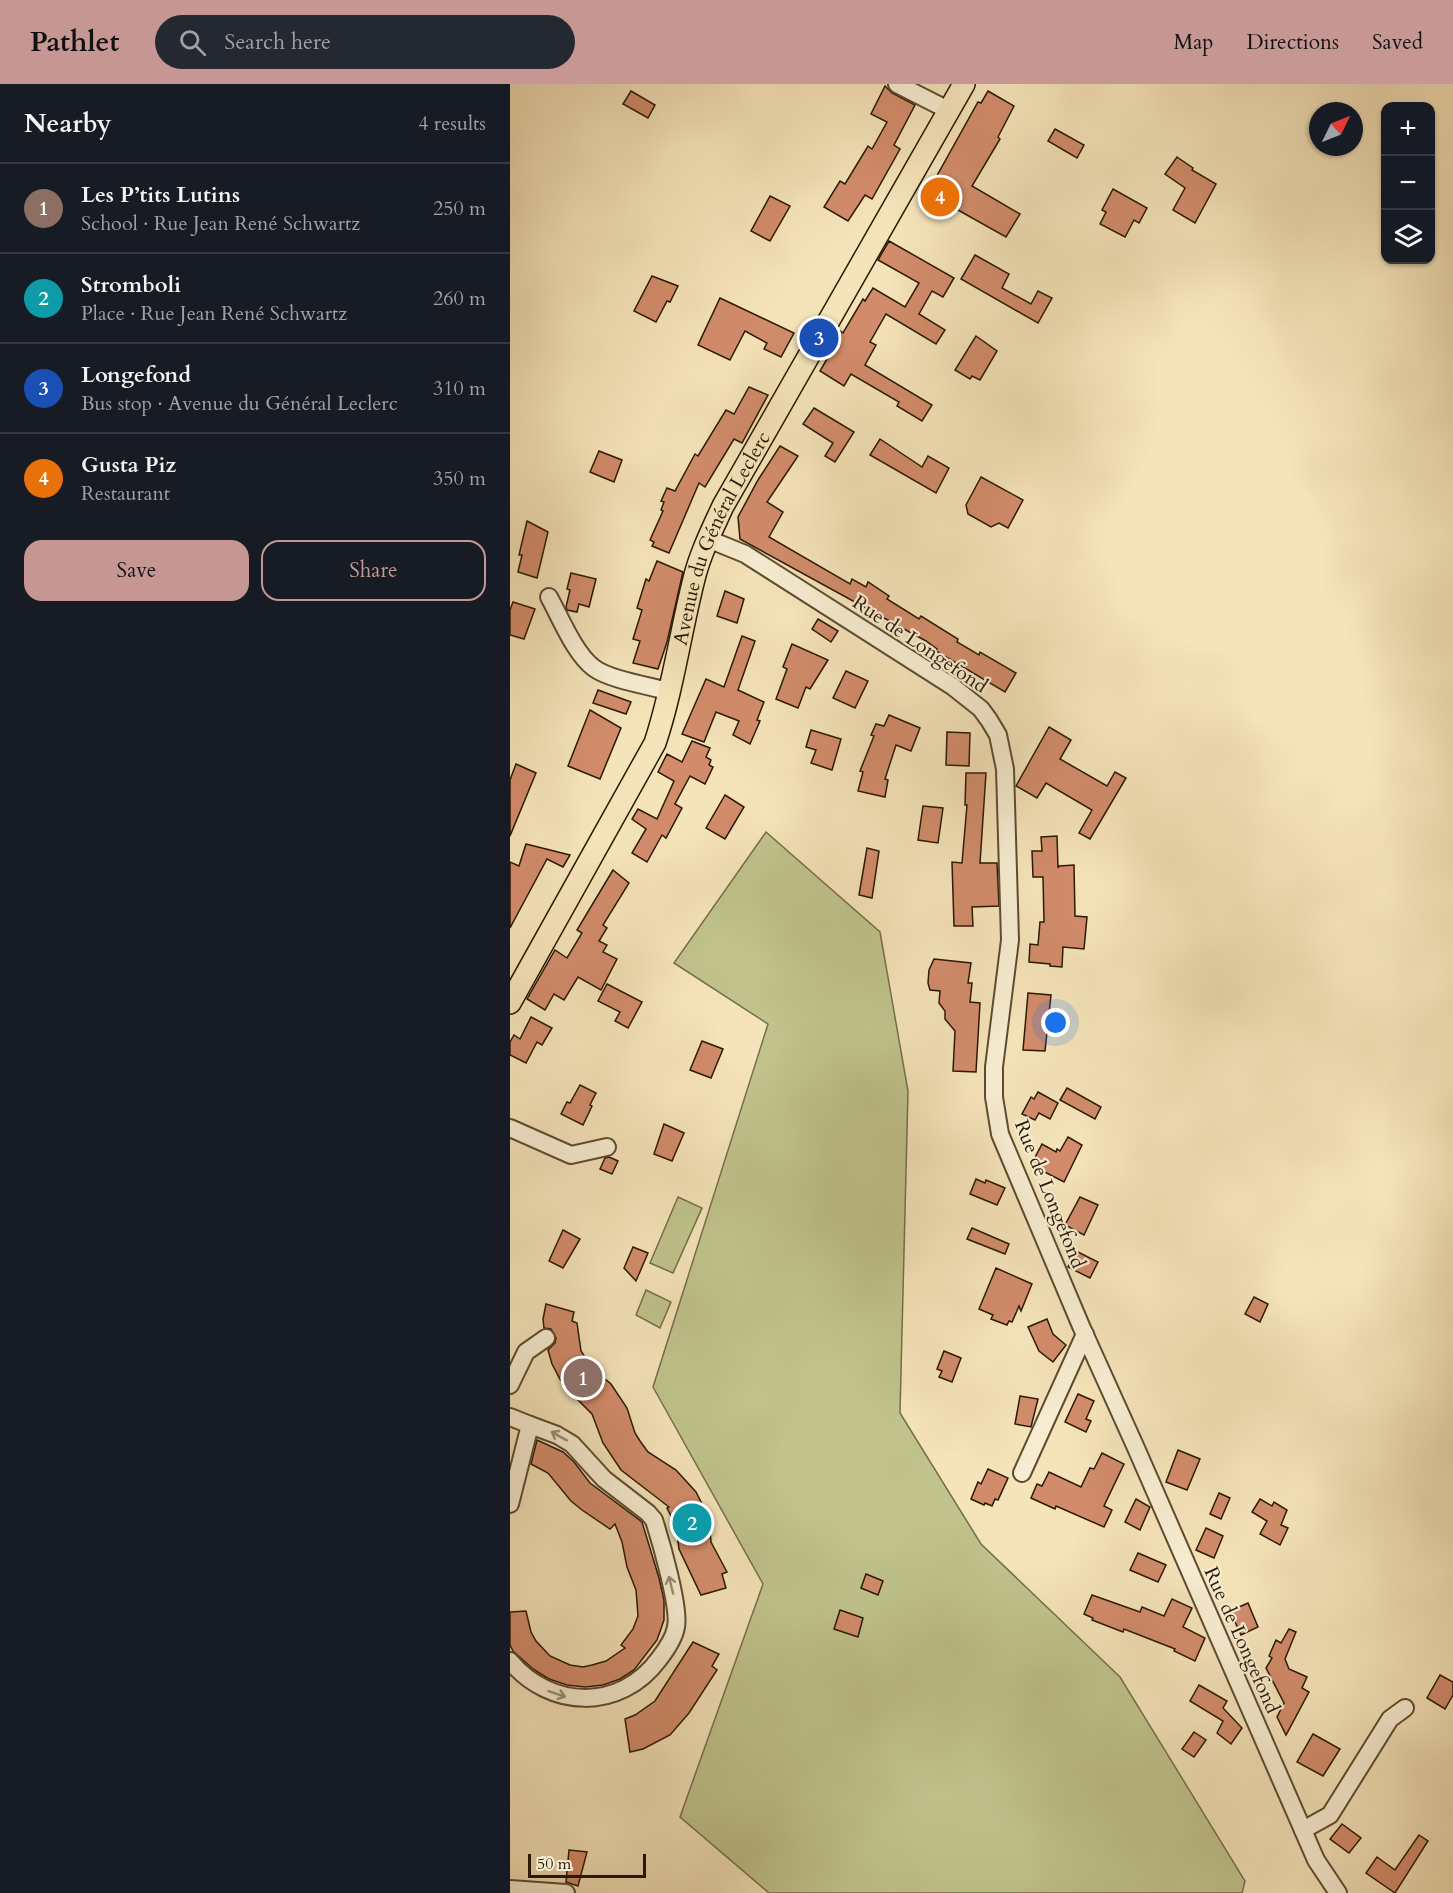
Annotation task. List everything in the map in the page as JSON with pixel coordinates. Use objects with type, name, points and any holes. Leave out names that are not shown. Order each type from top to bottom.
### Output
[{"type":"main road","name":"Avenue du Général Leclerc","points":[[510,1003],[656,742],[671,692],[693,580],[723,506],[964,84]]},
{"type":"street","points":[[897,84],[948,110]]},
{"type":"street","name":"Rue de Longefond","points":[[708,539],[745,554],[952,686],[981,709],[998,735],[1005,770],[1010,940],[994,1067],[994,1097],[1000,1134],[1085,1334],[1316,1860],[1338,1893]]},
{"type":"street","points":[[549,597],[581,655],[595,669],[671,692]]},
{"type":"street","points":[[510,1128],[572,1155],[607,1147]]},
{"type":"street","points":[[1022,1473],[1085,1334]]},
{"type":"street","points":[[510,1385],[526,1352],[546,1338]]},
{"type":"street","points":[[510,1417],[557,1435],[572,1444],[604,1479],[654,1520],[675,1602],[676,1627],[665,1651],[650,1671],[625,1689],[601,1697],[568,1697],[544,1689],[521,1675],[510,1661]]},
{"type":"street","points":[[510,1504],[530,1425]]},
{"type":"street","points":[[1303,1830],[1330,1815],[1390,1719],[1405,1708]]},
{"type":"street","points":[[510,1889],[566,1893]]},
{"type":"green space","points":[[766,832],[880,932],[908,1091],[900,1413],[981,1544],[1120,1677],[1245,1881],[1242,1893],[769,1893],[680,1817],[763,1584],[653,1387],[768,1024],[674,963]]},
{"type":"green space","points":[[678,1197],[702,1208],[673,1273],[650,1263]]},
{"type":"green space","points":[[646,1290],[671,1302],[660,1328],[636,1315]]},
{"type":"building","points":[[885,86],[892,93],[915,105],[894,145],[900,149],[872,199],[865,195],[848,221],[824,207],[840,181],[845,184],[868,146],[872,149],[887,122],[871,114]]},
{"type":"building","points":[[631,91],[655,105],[648,118],[623,104]]},
{"type":"building","points":[[988,91],[1014,106],[998,137],[1000,139],[972,186],[1020,214],[1006,237],[949,205],[951,203],[929,190],[978,102],[981,103]]},
{"type":"building","points":[[1055,129],[1084,145],[1077,158],[1048,141]]},
{"type":"building","points":[[1177,157],[1193,168],[1192,170],[1216,184],[1195,223],[1173,210],[1185,188],[1165,174]]},
{"type":"building","points":[[1113,189],[1147,208],[1139,223],[1134,220],[1125,237],[1100,224],[1106,212],[1102,210]]},
{"type":"building","points":[[770,196],[790,206],[770,241],[751,231]]},
{"type":"building","points":[[889,241],[954,278],[943,297],[932,291],[919,314],[945,330],[936,344],[886,314],[870,342],[876,345],[865,365],[932,405],[922,421],[897,406],[899,402],[851,374],[844,386],[820,371],[834,347],[831,345],[839,330],[843,333],[863,299],[865,301],[873,288],[905,307],[919,283],[878,260]]},
{"type":"building","points":[[975,255],[1009,274],[1002,288],[1031,304],[1038,291],[1052,298],[1038,323],[961,279]]},
{"type":"building","points":[[652,276],[678,286],[656,322],[634,311]]},
{"type":"building","points":[[720,298],[794,333],[781,357],[764,349],[767,343],[745,331],[730,360],[698,345]]},
{"type":"building","points":[[976,336],[997,351],[980,380],[972,376],[970,379],[955,370]]},
{"type":"building","points":[[749,387],[768,395],[742,443],[734,439],[705,487],[699,483],[669,553],[652,546],[654,542],[650,540],[663,511],[661,510],[664,502],[661,501],[667,488],[675,491],[695,454],[698,456],[726,410],[734,414]]},
{"type":"building","points":[[814,408],[854,432],[835,462],[825,456],[833,443],[803,424]]},
{"type":"building","points":[[880,439],[922,467],[928,456],[949,468],[936,493],[870,455]]},
{"type":"building","points":[[780,446],[798,456],[767,502],[783,512],[769,537],[850,584],[852,579],[866,587],[868,582],[889,596],[887,599],[919,619],[921,616],[958,639],[957,642],[979,655],[980,652],[1016,673],[1005,692],[936,651],[937,649],[926,641],[740,539],[738,517]]},
{"type":"building","points":[[599,451],[622,460],[614,482],[590,472]]},
{"type":"building","points":[[981,477],[1023,500],[1008,528],[999,523],[991,527],[968,514],[966,505]]},
{"type":"building","points":[[527,521],[548,532],[537,578],[518,572],[522,555],[519,555]]},
{"type":"building","points":[[657,561],[683,572],[667,642],[658,669],[633,663],[640,641],[633,639],[642,610],[637,608],[646,579],[649,581]]},
{"type":"building","points":[[571,573],[596,579],[589,607],[579,604],[577,612],[567,610],[566,607]]},
{"type":"building","points":[[725,591],[744,599],[737,623],[717,616]]},
{"type":"building","points":[[513,602],[535,609],[524,639],[510,635],[510,610]]},
{"type":"building","points":[[818,619],[838,631],[831,642],[812,629]]},
{"type":"building","points":[[742,636],[755,641],[738,690],[764,702],[757,720],[760,721],[750,744],[733,735],[739,721],[716,712],[704,742],[682,734],[706,679],[724,687]]},
{"type":"building","points":[[792,644],[828,660],[810,689],[806,687],[798,708],[776,699],[787,669],[783,667]]},
{"type":"building","points":[[846,671],[868,681],[855,708],[833,698]]},
{"type":"building","points":[[598,690],[631,702],[626,714],[593,703]]},
{"type":"building","points":[[590,710],[621,728],[600,779],[568,766]]},
{"type":"building","points":[[889,715],[920,728],[911,751],[896,745],[885,779],[888,780],[885,797],[858,791],[863,772],[860,771],[874,736],[871,735],[876,724],[884,726]]},
{"type":"building","points":[[1049,727],[1071,740],[1060,759],[1107,786],[1115,772],[1126,778],[1090,839],[1079,833],[1092,810],[1046,783],[1037,798],[1016,786]]},
{"type":"building","points":[[811,730],[841,739],[832,770],[811,763],[816,750],[806,747]]},
{"type":"building","points":[[947,732],[970,733],[969,766],[946,765]]},
{"type":"building","points":[[692,741],[710,748],[706,757],[711,760],[709,765],[713,767],[705,784],[690,776],[675,804],[682,808],[666,838],[662,835],[647,862],[632,853],[646,829],[632,819],[638,809],[657,819],[674,781],[658,772],[667,754],[682,762]]},
{"type":"building","points":[[516,764],[536,773],[510,836],[510,780]]},
{"type":"building","points":[[966,773],[986,773],[980,863],[997,863],[999,906],[972,907],[973,926],[954,926],[952,862],[962,863],[967,805],[965,805]]},
{"type":"building","points":[[725,795],[744,807],[725,839],[706,828]]},
{"type":"building","points":[[923,806],[943,808],[938,843],[918,840]]},
{"type":"building","points":[[1057,836],[1058,868],[1074,865],[1075,916],[1087,917],[1084,949],[1063,947],[1062,967],[1029,962],[1030,944],[1038,945],[1040,922],[1044,922],[1043,877],[1033,877],[1032,851],[1042,851],[1041,837]]},
{"type":"building","points":[[526,844],[570,855],[563,867],[547,859],[510,928],[510,862],[519,866]]},
{"type":"building","points":[[867,848],[879,851],[872,898],[859,895]]},
{"type":"building","points":[[613,870],[629,883],[603,925],[607,928],[599,941],[607,945],[603,952],[617,959],[601,990],[578,977],[564,1000],[554,994],[545,1010],[527,999],[555,950],[567,958],[582,933],[577,930]]},
{"type":"building","points":[[934,959],[971,963],[968,983],[972,983],[970,1002],[980,1003],[976,1072],[953,1071],[955,1031],[945,1019],[945,1011],[939,1003],[940,991],[930,990],[928,983],[929,970]]},
{"type":"building","points":[[607,984],[642,1002],[628,1028],[615,1021],[620,1012],[598,1001]]},
{"type":"building","points":[[1028,993],[1051,995],[1045,1051],[1023,1050]]},
{"type":"building","points":[[531,1017],[552,1028],[542,1045],[537,1042],[526,1063],[510,1055],[510,1042],[514,1035],[520,1039]]},
{"type":"building","points":[[702,1041],[723,1049],[711,1078],[690,1070]]},
{"type":"building","points":[[580,1085],[596,1093],[583,1125],[561,1114]]},
{"type":"building","points":[[1067,1088],[1101,1107],[1095,1119],[1060,1100]]},
{"type":"building","points":[[1038,1092],[1058,1103],[1050,1119],[1039,1113],[1035,1120],[1022,1114],[1031,1097],[1034,1099]]},
{"type":"building","points":[[664,1124],[684,1133],[672,1161],[654,1154]]},
{"type":"building","points":[[1068,1137],[1082,1145],[1064,1182],[1031,1165],[1042,1144],[1056,1152],[1057,1149],[1060,1151]]},
{"type":"building","points":[[609,1157],[618,1161],[612,1174],[600,1169],[605,1158]]},
{"type":"building","points":[[976,1179],[985,1183],[986,1180],[1005,1188],[997,1205],[970,1194]]},
{"type":"building","points":[[1080,1197],[1098,1205],[1084,1235],[1065,1225]]},
{"type":"building","points":[[972,1228],[1009,1244],[1005,1254],[967,1239]]},
{"type":"building","points":[[563,1230],[580,1239],[563,1268],[549,1261]]},
{"type":"building","points":[[633,1247],[648,1253],[636,1281],[624,1268]]},
{"type":"building","points":[[1076,1251],[1098,1262],[1090,1278],[1068,1267]]},
{"type":"building","points":[[996,1268],[1032,1284],[1021,1311],[1019,1306],[1012,1322],[1009,1321],[1007,1325],[991,1319],[993,1315],[979,1309]]},
{"type":"building","points":[[1254,1297],[1268,1304],[1260,1322],[1245,1314]]},
{"type":"building","points":[[546,1304],[574,1312],[572,1321],[577,1323],[581,1351],[592,1368],[611,1384],[627,1408],[640,1441],[648,1452],[676,1470],[696,1492],[709,1518],[711,1542],[727,1572],[722,1574],[726,1588],[701,1595],[679,1549],[676,1526],[667,1508],[669,1507],[621,1470],[603,1443],[592,1414],[560,1379],[548,1350],[555,1343],[556,1338],[551,1329],[544,1328]]},
{"type":"building","points":[[1047,1319],[1053,1334],[1066,1345],[1053,1362],[1039,1351],[1028,1327]]},
{"type":"building","points":[[944,1351],[961,1358],[952,1382],[939,1377],[942,1371],[937,1369]]},
{"type":"building","points":[[1078,1394],[1094,1401],[1086,1419],[1091,1421],[1086,1432],[1065,1422]]},
{"type":"building","points":[[1020,1396],[1038,1399],[1031,1427],[1015,1424]]},
{"type":"building","points":[[537,1440],[563,1452],[590,1483],[642,1522],[659,1578],[664,1600],[664,1620],[657,1640],[634,1670],[620,1679],[603,1685],[585,1687],[567,1685],[549,1679],[533,1669],[513,1651],[510,1645],[510,1612],[526,1611],[531,1632],[550,1656],[570,1665],[583,1667],[592,1665],[606,1661],[625,1648],[621,1645],[633,1629],[638,1616],[636,1590],[615,1524],[610,1529],[582,1510],[571,1501],[548,1473],[531,1464]]},
{"type":"building","points":[[1178,1450],[1200,1459],[1187,1490],[1166,1482]]},
{"type":"building","points":[[1102,1453],[1124,1464],[1104,1506],[1112,1510],[1104,1527],[1031,1498],[1037,1484],[1042,1486],[1049,1472],[1081,1487],[1090,1468],[1094,1469]]},
{"type":"building","points":[[988,1469],[1008,1478],[998,1500],[995,1499],[992,1506],[971,1499],[978,1482],[981,1484]]},
{"type":"building","points":[[1219,1493],[1230,1498],[1221,1519],[1210,1514]]},
{"type":"building","points":[[1136,1499],[1150,1507],[1140,1530],[1125,1522]]},
{"type":"building","points":[[1260,1499],[1272,1506],[1274,1502],[1287,1510],[1281,1525],[1288,1528],[1280,1545],[1260,1534],[1267,1521],[1252,1512]]},
{"type":"building","points":[[1206,1528],[1223,1536],[1214,1558],[1196,1550]]},
{"type":"building","points":[[1138,1553],[1166,1565],[1158,1582],[1130,1570]]},
{"type":"building","points":[[866,1574],[883,1581],[878,1595],[861,1588]]},
{"type":"building","points":[[1092,1595],[1140,1612],[1142,1607],[1164,1616],[1172,1599],[1192,1608],[1183,1627],[1205,1638],[1195,1661],[1174,1651],[1175,1649],[1124,1629],[1123,1632],[1092,1620],[1093,1618],[1084,1614]]},
{"type":"building","points":[[1248,1603],[1258,1627],[1241,1635],[1230,1611]]},
{"type":"building","points":[[840,1610],[863,1618],[858,1637],[834,1629]]},
{"type":"building","points":[[1289,1629],[1296,1632],[1285,1659],[1289,1669],[1307,1677],[1302,1688],[1309,1692],[1286,1735],[1277,1717],[1284,1703],[1266,1668],[1272,1658],[1269,1656],[1276,1640],[1281,1643]]},
{"type":"building","points":[[693,1642],[719,1654],[712,1666],[717,1670],[689,1713],[670,1735],[643,1749],[630,1752],[625,1719],[655,1701]]},
{"type":"building","points":[[1440,1675],[1453,1682],[1453,1695],[1445,1709],[1427,1698]]},
{"type":"building","points":[[1199,1685],[1227,1701],[1223,1708],[1242,1728],[1231,1744],[1217,1733],[1223,1721],[1190,1701]]},
{"type":"building","points":[[1194,1732],[1206,1740],[1194,1757],[1182,1749]]},
{"type":"building","points":[[1313,1734],[1340,1749],[1323,1776],[1297,1762]]},
{"type":"building","points":[[1342,1824],[1361,1838],[1349,1853],[1330,1839]]},
{"type":"building","points":[[1419,1835],[1428,1841],[1395,1893],[1366,1873],[1377,1857],[1395,1870]]},
{"type":"building","points":[[569,1850],[587,1852],[578,1886],[566,1882]]},
{"type":"place","name":"Gusta Piz","points":[[940,197]]},
{"type":"place","name":"Longefond","points":[[819,338]]},
{"type":"place","name":"Les P’tits Lutins","points":[[583,1378]]},
{"type":"place","name":"Stromboli","points":[[692,1523]]}]
